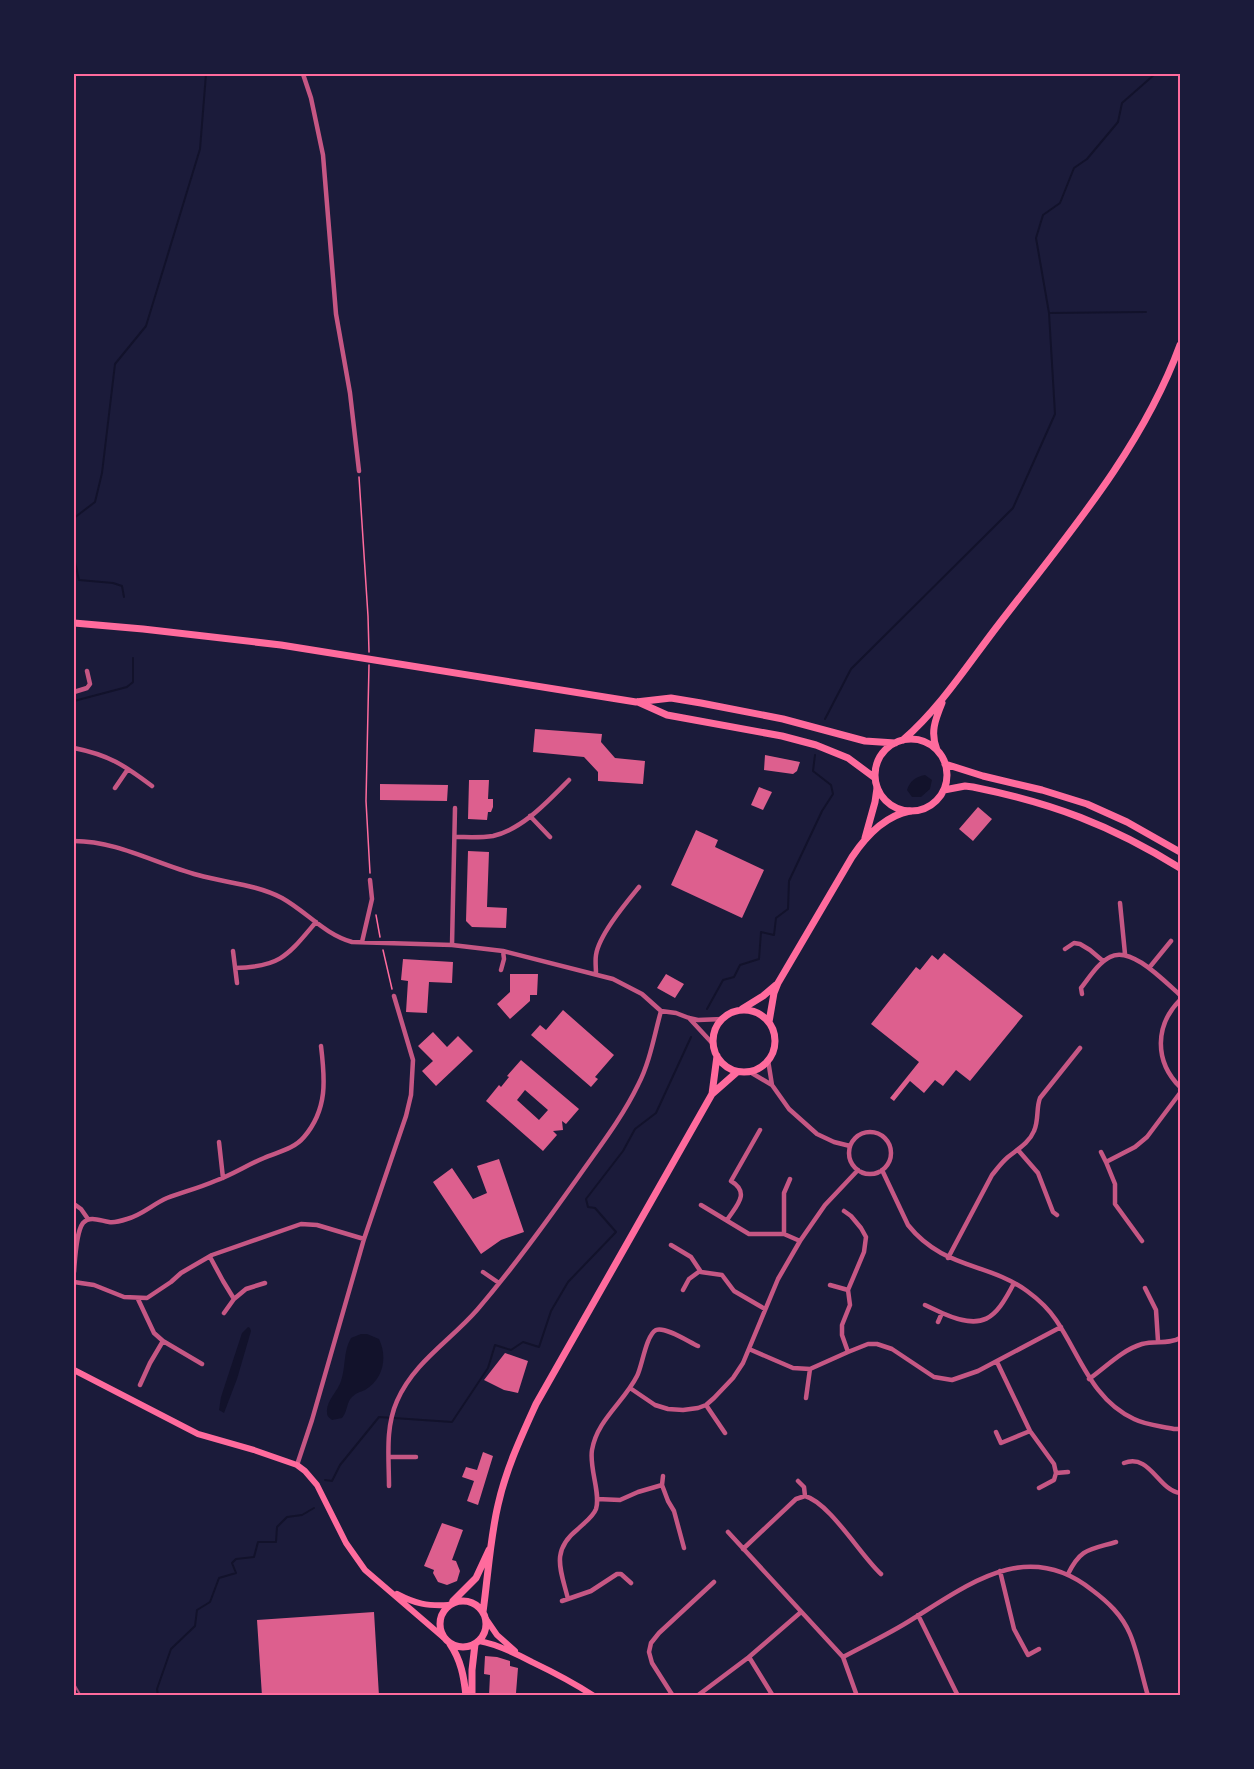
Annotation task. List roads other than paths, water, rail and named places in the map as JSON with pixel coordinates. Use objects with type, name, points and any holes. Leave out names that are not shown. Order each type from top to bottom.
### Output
[{"type":"main road","points":[[910,812],[890,805],[882,798],[875,778],[880,757],[887,748],[903,740],[918,727],[944,698],[1074,526],[1119,462],[1150,410],[1180,345]]},
{"type":"main road","points":[[74,623],[273,644],[636,702],[667,715],[782,736],[816,745],[848,758],[875,778]]},
{"type":"main road","points":[[636,702],[670,698],[783,719],[865,741],[895,743]]},
{"type":"main road","points":[[769,1022],[778,983],[839,876],[865,838],[877,827],[898,814],[926,808],[944,790],[947,774],[945,764],[934,742],[933,730],[944,698]]},
{"type":"main road","points":[[903,740],[922,741],[931,745],[938,752]]},
{"type":"main road","points":[[945,764],[1087,804],[1180,852]]},
{"type":"main road","points":[[944,790],[973,787],[1059,809],[1116,832],[1180,868]]},
{"type":"main road","points":[[865,838],[877,788]]},
{"type":"main road","points":[[712,1094],[717,1056],[713,1044],[714,1035],[723,1020],[731,1013],[742,1010],[778,983]]},
{"type":"main road","points":[[717,1056],[729,1068],[737,1072],[750,1072],[768,1060],[774,1050],[776,1040],[769,1022],[754,1012],[742,1010]]},
{"type":"main road","points":[[450,1643],[464,1647],[477,1642],[484,1634],[486,1627],[484,1615],[497,1508],[514,1453],[536,1404],[712,1094],[737,1072]]},
{"type":"main road","points":[[74,1371],[198,1434],[297,1465],[322,1493],[346,1543],[369,1574],[450,1643],[457,1654],[466,1695]]},
{"type":"main road","points":[[443,1637],[440,1631],[440,1619],[443,1611],[476,1578],[492,1544]]},
{"type":"main road","points":[[389,1590],[414,1603],[432,1606],[463,1600],[471,1602],[484,1615],[497,1635],[522,1657]]},
{"type":"main road","points":[[477,1642],[492,1644],[522,1657],[594,1695]]},
{"type":"main road","points":[[472,1695],[472,1670],[477,1642]]},
{"type":"street","points":[[303,74],[311,98],[323,155],[336,314],[350,393],[359,471]]},
{"type":"street","points":[[74,692],[87,688],[90,684],[87,671]]},
{"type":"street","points":[[74,748],[117,761],[152,786]]},
{"type":"street","points":[[115,788],[128,769]]},
{"type":"street","points":[[455,837],[492,836],[509,829],[530,816],[569,780]]},
{"type":"street","points":[[452,945],[456,808]]},
{"type":"street","points":[[530,816],[550,837]]},
{"type":"street","points":[[74,841],[115,846],[197,875],[262,889],[283,899],[339,938],[352,942],[452,945],[503,951],[613,979],[636,990],[661,1011],[689,1018],[723,1020]]},
{"type":"street","points":[[362,942],[372,899],[370,880]]},
{"type":"street","points":[[596,974],[598,946],[620,910],[639,888]]},
{"type":"street","points":[[1120,903],[1125,954]]},
{"type":"street","points":[[235,968],[280,960],[316,922]]},
{"type":"street","points":[[1149,968],[1171,941]]},
{"type":"street","points":[[1065,949],[1074,943],[1080,944],[1103,961]]},
{"type":"street","points":[[233,951],[237,983]]},
{"type":"street","points":[[501,970],[503,951]]},
{"type":"street","points":[[1080,990],[1103,961],[1117,954],[1125,954],[1149,968],[1180,995]]},
{"type":"street","points":[[297,1465],[364,1239],[411,1095],[413,1060],[394,996]]},
{"type":"street","points":[[1180,1000],[1167,1016],[1160,1042],[1161,1054],[1166,1066],[1180,1087]]},
{"type":"street","points":[[388,1486],[387,1444],[394,1407],[398,1399],[418,1368],[476,1312],[563,1198],[624,1110],[644,1072],[661,1011]]},
{"type":"street","points":[[689,1018],[713,1044]]},
{"type":"street","points":[[74,1272],[79,1232],[83,1222],[88,1219],[112,1223],[126,1220],[165,1199],[223,1178],[291,1148],[304,1137],[318,1115],[323,1097],[325,1081],[321,1046]]},
{"type":"street","points":[[948,1258],[992,1175],[1006,1158],[1029,1139],[1035,1130],[1039,1101],[1080,1048]]},
{"type":"street","points":[[1071,1059],[1077,1064]]},
{"type":"street","points":[[768,1060],[772,1085],[785,1105],[812,1130],[834,1142],[850,1146]]},
{"type":"street","points":[[750,1072],[772,1085]]},
{"type":"street","points":[[1106,1162],[1135,1147],[1147,1137],[1180,1093]]},
{"type":"street","points":[[727,1220],[739,1203],[742,1194],[740,1187],[731,1180],[760,1130]]},
{"type":"street","points":[[868,1132],[877,1133],[885,1138],[890,1146],[891,1155],[888,1163],[878,1172],[868,1174],[858,1170],[850,1159],[850,1146],[859,1135],[868,1132]]},
{"type":"street","points":[[219,1142],[223,1178]]},
{"type":"street","points":[[1018,1150],[1038,1173],[1051,1207],[1057,1215]]},
{"type":"street","points":[[1101,1152],[1114,1184],[1115,1204],[1142,1241]]},
{"type":"street","points":[[630,1388],[656,1405],[668,1409],[691,1409],[706,1405],[733,1378],[743,1363],[778,1280],[800,1241],[825,1205],[858,1170]]},
{"type":"street","points":[[882,1170],[909,1225],[931,1247],[948,1258],[1014,1283],[1045,1306],[1061,1327],[1089,1379],[1108,1401],[1127,1416],[1142,1422],[1180,1429]]},
{"type":"street","points":[[784,1234],[784,1192],[790,1179]]},
{"type":"street","points":[[74,1204],[88,1219]]},
{"type":"street","points":[[701,1205],[749,1234],[784,1234],[800,1241]]},
{"type":"street","points":[[1045,1210],[1051,1207]]},
{"type":"street","points":[[851,1216],[856,1210]]},
{"type":"street","points":[[844,1211],[851,1216],[866,1237],[866,1244],[848,1290],[850,1305],[841,1330],[848,1352]]},
{"type":"street","points":[[74,1282],[94,1285],[124,1297],[147,1298],[181,1273],[210,1257],[301,1224],[317,1225],[364,1239]]},
{"type":"street","points":[[671,1245],[691,1257],[700,1271]]},
{"type":"street","points":[[210,1257],[234,1299]]},
{"type":"street","points":[[683,1290],[689,1279],[700,1271],[722,1275],[734,1291],[765,1309]]},
{"type":"street","points":[[483,1272],[499,1282]]},
{"type":"street","points":[[225,1313],[234,1299],[246,1289],[265,1283]]},
{"type":"street","points":[[925,1305],[964,1322],[986,1319],[1000,1308],[1014,1283]]},
{"type":"street","points":[[830,1285],[848,1290]]},
{"type":"street","points":[[1145,1288],[1156,1310],[1158,1341]]},
{"type":"street","points":[[138,1299],[154,1333],[163,1341],[202,1364]]},
{"type":"street","points":[[938,1322],[942,1313]]},
{"type":"street","points":[[749,1349],[793,1368],[810,1369],[868,1344],[885,1346],[926,1373],[943,1380],[961,1378],[997,1362],[1061,1327]]},
{"type":"street","points":[[631,1583],[619,1573],[591,1591],[565,1600],[560,1566],[562,1548],[569,1536],[594,1513],[597,1507],[591,1465],[594,1442],[602,1426],[630,1388],[641,1368],[651,1337],[656,1330],[667,1331],[698,1346]]},
{"type":"street","points":[[1089,1379],[1131,1348],[1180,1338]]},
{"type":"street","points":[[141,1385],[163,1341]]},
{"type":"street","points":[[997,1362],[1030,1431],[1054,1464],[1056,1473],[1054,1480],[1039,1488]]},
{"type":"street","points":[[806,1398],[810,1369]]},
{"type":"street","points":[[706,1405],[725,1433]]},
{"type":"street","points":[[996,1432],[1001,1443],[1030,1431]]},
{"type":"street","points":[[389,1457],[416,1457]]},
{"type":"street","points":[[1124,1463],[1139,1461],[1153,1472],[1169,1490],[1180,1493]]},
{"type":"street","points":[[1056,1473],[1068,1472]]},
{"type":"street","points":[[663,1476],[662,1485],[674,1511],[684,1548]]},
{"type":"street","points":[[798,1480],[804,1487],[805,1496]]},
{"type":"street","points":[[597,1499],[620,1500],[662,1485]]},
{"type":"street","points":[[743,1549],[796,1499],[805,1496],[814,1499],[831,1516],[857,1545],[870,1564],[882,1574]]},
{"type":"street","points":[[728,1532],[843,1657],[857,1695]]},
{"type":"street","points":[[1068,1574],[1081,1554],[1116,1542]]},
{"type":"street","points":[[843,1657],[979,1578],[1017,1567],[1053,1569],[1068,1574],[1083,1583],[1106,1601],[1123,1621],[1131,1635],[1148,1695]]},
{"type":"street","points":[[1000,1571],[1014,1629],[1032,1662]]},
{"type":"street","points":[[674,1695],[652,1663],[650,1647],[659,1633],[714,1582]]},
{"type":"street","points":[[708,1587],[714,1594]]},
{"type":"street","points":[[697,1695],[749,1657],[801,1612]]},
{"type":"street","points":[[918,1615],[958,1695]]},
{"type":"street","points":[[1028,1655],[1039,1649]]},
{"type":"street","points":[[749,1657],[773,1695]]},
{"type":"waterway","points":[[74,518],[95,502],[102,473],[115,364],[146,326],[200,149],[206,74]]},
{"type":"waterway","points":[[1049,313],[1036,238],[1043,215],[1060,203],[1074,168],[1087,159],[1118,122],[1122,103],[1155,74]]},
{"type":"waterway","points":[[825,719],[851,669],[1013,508],[1055,414],[1049,313],[1146,312]]},
{"type":"waterway","points":[[74,558],[79,580],[122,586],[124,597]]},
{"type":"waterway","points":[[74,701],[127,687],[133,682],[133,658]]},
{"type":"waterway","points":[[707,1009],[723,980],[734,977],[740,965],[759,959],[761,932],[774,935],[776,918],[788,909],[789,881],[822,811],[833,794],[831,785],[813,771],[815,755]]},
{"type":"waterway","points":[[325,1480],[332,1481],[340,1465],[379,1417],[452,1422],[488,1368],[495,1345],[511,1350],[523,1342],[539,1347],[551,1311],[568,1282],[616,1232],[595,1208],[588,1207],[586,1199],[623,1151],[635,1129],[656,1113],[691,1037]]},
{"type":"waterway","points":[[158,1696],[157,1689],[171,1649],[195,1626],[197,1610],[210,1602],[219,1578],[236,1573],[232,1563],[236,1559],[254,1557],[258,1542],[276,1542],[277,1527],[287,1517],[302,1515],[314,1508]]},
{"type":"railway","points":[[74,1684],[81,1696]]}]
